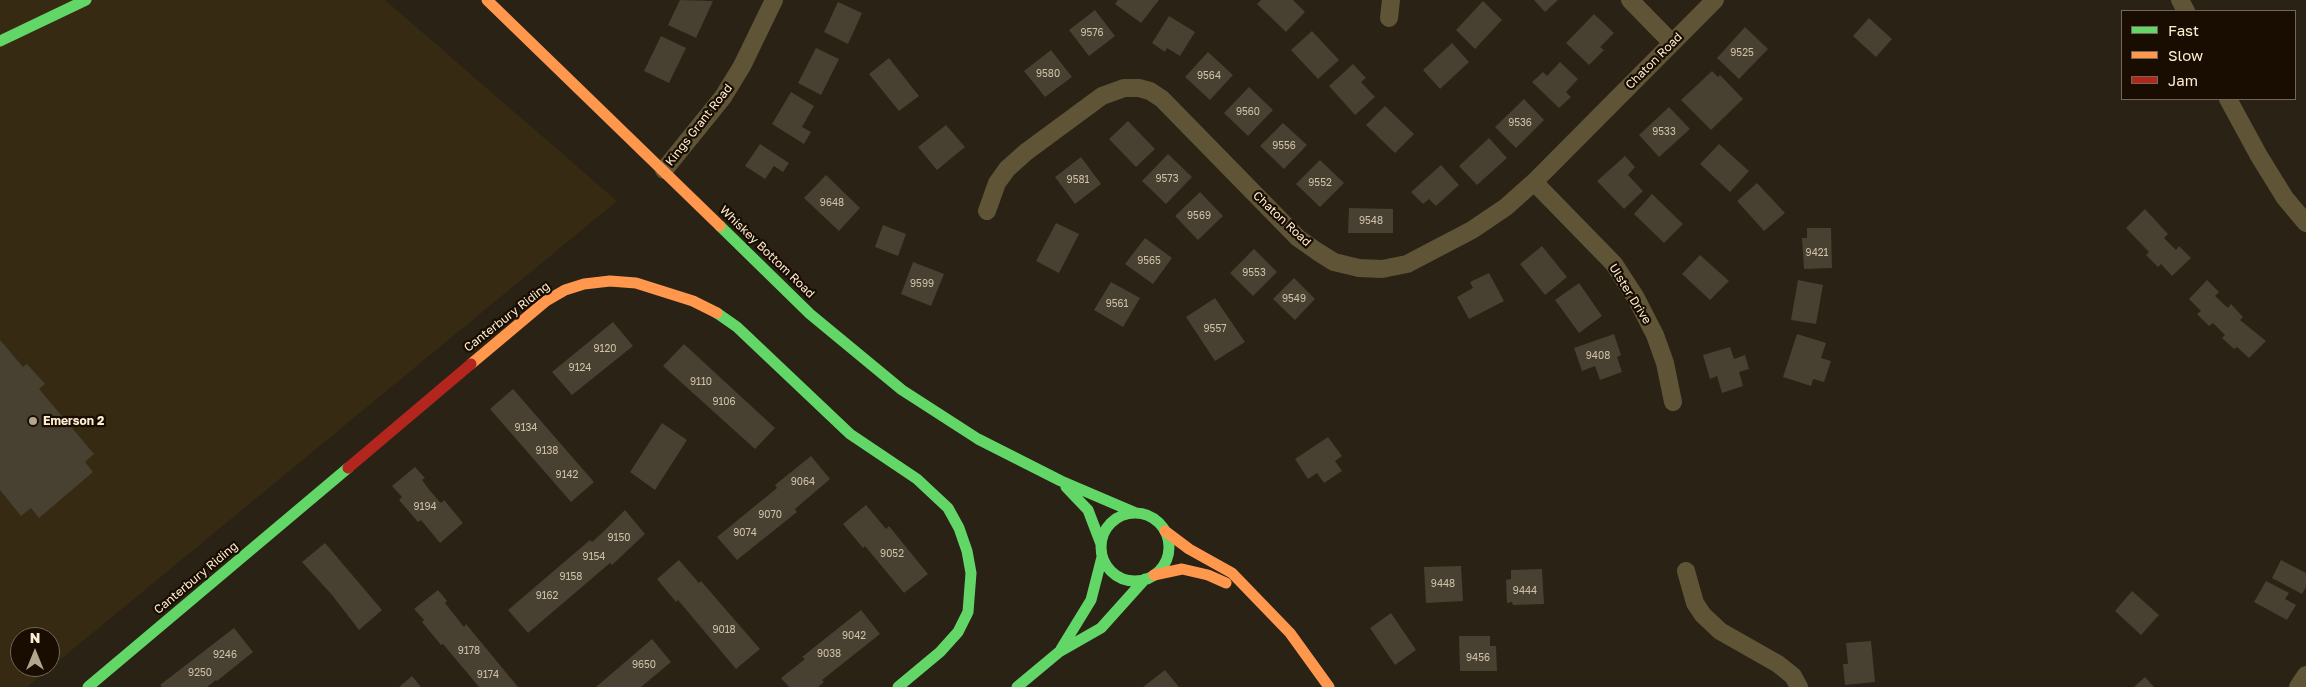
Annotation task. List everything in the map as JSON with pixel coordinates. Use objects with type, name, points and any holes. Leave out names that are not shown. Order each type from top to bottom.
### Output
[{"type":"street","points":[[0,41],[86,0]]},
{"type":"street","name":"Whiskey Bottom Road","points":[[487,0],[810,314],[902,390],[978,439],[1061,481],[1136,513]]},
{"type":"street","name":"Kings Grant Road","points":[[664,170],[723,97],[742,66],[774,0]]},
{"type":"street","points":[[1390,18],[1391,0]]},
{"type":"street","points":[[1630,0],[1672,43]]},
{"type":"street","name":"Chaton Road","points":[[987,211],[997,183],[1007,169],[1026,152],[1102,96],[1124,88],[1150,91],[1162,99],[1298,238],[1334,262],[1359,268],[1382,268],[1407,264],[1472,230],[1506,208],[1714,0]]},
{"type":"street","points":[[2229,100],[2264,165],[2285,198],[2306,223]]},
{"type":"street","name":"Ulster Drive","points":[[1534,182],[1614,264],[1636,298],[1655,334],[1665,363],[1673,402]]},
{"type":"street","name":"Canterbury Riding","points":[[88,687],[546,301],[574,287],[610,281],[636,283],[694,301],[716,312],[737,327],[850,434],[916,479],[948,508],[959,528],[967,551],[971,573],[968,612],[958,632],[940,652],[898,687]]},
{"type":"street","name":"Whiskey Bottom Road","points":[[1061,481],[1088,510],[1101,544]]},
{"type":"street","points":[[1060,652],[1091,600],[1102,557],[1101,544],[1104,532],[1112,522],[1125,515],[1136,513],[1149,516],[1189,549],[1214,561],[1232,573],[1290,633],[1329,687]]},
{"type":"street","points":[[1017,687],[1060,652],[1100,628],[1162,567],[1168,555],[1165,531]]},
{"type":"street","points":[[1102,557],[1111,571],[1120,578],[1132,581],[1182,570],[1194,571],[1253,596]]},
{"type":"street","points":[[1686,571],[1695,603],[1703,615],[1720,631],[1778,664],[1793,676],[1800,687]]},
{"type":"street","points":[[2298,687],[2306,674]]},
{"type":"shaded area","points":[[0,0],[385,0],[617,201],[60,660],[60,627],[10,627],[10,677],[39,677],[27,687],[0,687]]},
{"type":"building","points":[[680,0],[713,1],[696,38],[668,25]]},
{"type":"building","points":[[1118,0],[1159,0],[1141,23],[1115,4]]},
{"type":"building","points":[[1261,0],[1293,0],[1305,12],[1286,32],[1257,4]]},
{"type":"building","points":[[1534,0],[1558,0],[1545,12]]},
{"type":"building","points":[[1483,1],[1502,20],[1475,49],[1456,30]]},
{"type":"building","points":[[838,2],[862,13],[848,44],[824,32]]},
{"type":"building","points":[[1095,10],[1115,36],[1089,56],[1069,30]]},
{"type":"building","points":[[1594,14],[1614,33],[1600,47],[1604,50],[1589,65],[1566,43]]},
{"type":"building","points":[[1169,16],[1195,32],[1180,56],[1167,48],[1165,52],[1152,43]]},
{"type":"building","points":[[1869,18],[1892,39],[1876,57],[1853,36]]},
{"type":"building","points":[[1745,27],[1768,49],[1739,79],[1717,58]]},
{"type":"building","points":[[1312,31],[1339,60],[1318,79],[1291,50]]},
{"type":"building","points":[[661,36],[686,48],[669,83],[644,71]]},
{"type":"building","points":[[1452,43],[1469,62],[1440,89],[1423,70]]},
{"type":"building","points":[[816,48],[839,59],[821,95],[798,83]]},
{"type":"building","points":[[1051,50],[1072,77],[1045,97],[1024,71]]},
{"type":"building","points":[[1208,52],[1233,75],[1210,100],[1185,77]]},
{"type":"building","points":[[889,58],[919,96],[899,111],[869,74]]},
{"type":"building","points":[[1560,62],[1578,79],[1566,92],[1571,97],[1559,108],[1532,82],[1543,72],[1547,76]]},
{"type":"building","points":[[1353,64],[1366,78],[1361,82],[1375,97],[1355,115],[1329,86]]},
{"type":"building","points":[[1712,71],[1718,77],[1720,75],[1743,99],[1711,130],[1681,100]]},
{"type":"building","points":[[1249,87],[1273,110],[1248,136],[1224,113]]},
{"type":"building","points":[[791,92],[814,106],[802,127],[811,132],[804,144],[772,124]]},
{"type":"building","points":[[1524,99],[1544,120],[1516,148],[1495,127]]},
{"type":"building","points":[[1385,106],[1414,134],[1395,153],[1366,125]]},
{"type":"building","points":[[1669,107],[1690,129],[1659,157],[1639,135]]},
{"type":"building","points":[[1128,121],[1155,149],[1136,167],[1109,139]]},
{"type":"building","points":[[1283,123],[1307,145],[1284,169],[1260,146]]},
{"type":"building","points":[[946,125],[965,147],[937,170],[918,147]]},
{"type":"building","points":[[1489,138],[1507,158],[1477,185],[1459,166]]},
{"type":"building","points":[[760,144],[789,163],[783,172],[774,166],[765,179],[745,166]]},
{"type":"building","points":[[1719,144],[1749,171],[1730,192],[1700,164]]},
{"type":"building","points":[[1168,154],[1192,177],[1166,204],[1142,181]]},
{"type":"building","points":[[1625,156],[1635,167],[1628,175],[1643,191],[1624,209],[1597,181]]},
{"type":"building","points":[[1081,157],[1101,184],[1075,204],[1055,177]]},
{"type":"building","points":[[1320,160],[1344,183],[1320,207],[1296,184]]},
{"type":"building","points":[[1441,165],[1459,185],[1436,206],[1429,199],[1423,204],[1411,192]]},
{"type":"building","points":[[826,175],[860,208],[839,231],[804,198]]},
{"type":"building","points":[[1757,183],[1785,213],[1764,231],[1737,201]]},
{"type":"building","points":[[1200,192],[1223,216],[1198,240],[1175,216]]},
{"type":"building","points":[[1652,194],[1683,224],[1664,243],[1634,214]]},
{"type":"building","points":[[1349,208],[1393,209],[1393,233],[1348,233]]},
{"type":"building","points":[[2145,209],[2168,234],[2164,238],[2176,250],[2179,246],[2191,258],[2172,276],[2161,264],[2158,267],[2146,255],[2149,252],[2126,228]]},
{"type":"building","points":[[1056,223],[1079,234],[1059,273],[1036,261]]},
{"type":"building","points":[[883,225],[906,234],[898,256],[875,247]]},
{"type":"building","points":[[1807,228],[1831,228],[1832,268],[1804,269],[1802,238],[1807,238]]},
{"type":"building","points":[[1145,238],[1172,258],[1153,284],[1125,264]]},
{"type":"building","points":[[1542,246],[1567,277],[1545,295],[1520,264]]},
{"type":"building","points":[[1254,249],[1277,272],[1253,296],[1230,273]]},
{"type":"building","points":[[1700,255],[1729,281],[1710,300],[1682,274]]},
{"type":"building","points":[[913,262],[944,274],[931,306],[901,294]]},
{"type":"building","points":[[1489,273],[1504,301],[1469,319],[1457,297],[1473,288],[1470,282]]},
{"type":"building","points":[[1294,278],[1315,299],[1295,320],[1273,299]]},
{"type":"building","points":[[1798,280],[1823,285],[1816,324],[1791,320]]},
{"type":"building","points":[[2207,280],[2219,292],[2215,296],[2228,308],[2231,304],[2243,317],[2240,320],[2266,341],[2249,358],[2237,347],[2234,349],[2222,338],[2225,335],[2213,323],[2209,326],[2197,314],[2201,311],[2189,299]]},
{"type":"building","points":[[1111,282],[1140,298],[1123,327],[1094,310]]},
{"type":"building","points":[[1579,283],[1602,316],[1579,333],[1555,300]]},
{"type":"building","points":[[1215,298],[1245,342],[1215,361],[1186,317]]},
{"type":"building","points":[[613,322],[633,346],[572,395],[552,372]]},
{"type":"building","points":[[1614,334],[1621,355],[1617,357],[1622,372],[1600,380],[1595,366],[1582,371],[1574,348]]},
{"type":"building","points":[[1797,334],[1826,343],[1821,358],[1831,361],[1824,382],[1813,379],[1811,386],[1783,377]]},
{"type":"building","name":"Emerson 2","points":[[0,340],[23,367],[27,364],[45,384],[39,389],[94,454],[85,462],[93,472],[39,518],[31,508],[21,516],[0,490]]},
{"type":"building","points":[[684,344],[775,428],[755,449],[663,366]]},
{"type":"building","points":[[1730,347],[1734,359],[1745,355],[1749,369],[1739,372],[1743,386],[1722,393],[1717,376],[1710,379],[1703,355]]},
{"type":"building","points":[[513,389],[594,482],[571,502],[490,409]]},
{"type":"building","points":[[662,423],[687,440],[655,490],[630,472]]},
{"type":"building","points":[[1328,437],[1342,456],[1335,461],[1342,471],[1324,483],[1317,473],[1308,479],[1295,459]]},
{"type":"building","points":[[811,456],[830,479],[795,509],[797,512],[737,560],[717,537],[777,488],[775,485]]},
{"type":"building","points":[[415,467],[425,478],[422,480],[431,492],[441,503],[444,500],[463,523],[440,543],[421,520],[418,522],[399,500],[402,497],[392,486]]},
{"type":"building","points":[[866,505],[886,529],[889,526],[928,574],[904,593],[865,546],[863,548],[843,524]]},
{"type":"building","points":[[625,510],[645,534],[612,565],[610,563],[528,633],[508,610],[590,540],[592,542]]},
{"type":"building","points":[[325,543],[382,610],[359,630],[332,595],[302,562]]},
{"type":"building","points":[[679,560],[699,583],[701,581],[760,649],[736,669],[678,600],[676,602],[657,579]]},
{"type":"building","points":[[2281,560],[2306,573],[2306,587],[2302,594],[2272,578]]},
{"type":"building","points":[[1461,566],[1463,601],[1426,603],[1424,567]]},
{"type":"building","points":[[1542,569],[1544,604],[1513,605],[1512,602],[1507,603],[1506,580],[1511,579],[1511,570]]},
{"type":"building","points":[[2266,581],[2289,593],[2285,599],[2296,605],[2287,620],[2254,602]]},
{"type":"building","points":[[438,590],[447,601],[445,603],[464,627],[466,624],[518,687],[479,687],[422,622],[424,620],[414,609]]},
{"type":"building","points":[[2132,591],[2159,615],[2141,635],[2115,611]]},
{"type":"building","points":[[861,610],[880,634],[822,680],[824,682],[818,687],[789,687],[781,678],[805,659],[802,657]]},
{"type":"building","points":[[1391,613],[1416,650],[1395,665],[1370,628]]},
{"type":"building","points":[[234,628],[253,652],[217,681],[207,687],[162,687],[160,685]]},
{"type":"building","points":[[1459,636],[1490,636],[1490,646],[1496,646],[1497,671],[1460,671]]},
{"type":"building","points":[[652,639],[671,662],[641,687],[596,687]]},
{"type":"building","points":[[1871,641],[1875,682],[1845,685],[1843,664],[1848,664],[1846,643]]},
{"type":"building","points":[[1165,670],[1179,687],[1143,687]]},
{"type":"building","points":[[412,676],[421,687],[399,687]]},
{"type":"building","points":[[2145,677],[2154,687],[2134,687]]},
{"type":"traffic: fast","points":[[0,41],[86,0]]},
{"type":"traffic: fast","points":[[720,226],[810,314],[902,390],[978,439],[1061,481],[1136,513]]},
{"type":"traffic: fast","points":[[717,313],[737,327],[850,434],[917,479],[948,508],[959,528],[967,551],[971,573],[968,612],[958,632],[940,652],[898,687]]},
{"type":"traffic: fast","points":[[88,687],[348,468]]},
{"type":"traffic: fast","points":[[1066,487],[1088,510],[1101,544]]},
{"type":"traffic: fast","points":[[1135,513],[1148,516],[1159,523],[1166,534],[1169,547],[1166,560],[1159,571],[1148,578],[1135,581],[1122,578],[1111,571],[1104,560],[1101,547],[1104,534],[1111,523],[1122,516],[1135,513]]},
{"type":"traffic: fast","points":[[1061,649],[1091,600],[1102,557]]},
{"type":"traffic: fast","points":[[1017,687],[1059,652],[1101,628],[1145,579]]},
{"type":"traffic: slow","points":[[487,0],[720,226]]},
{"type":"traffic: slow","points":[[471,364],[546,301],[565,290],[584,284],[610,281],[636,283],[693,301],[717,313]]},
{"type":"traffic: slow","points":[[1165,531],[1189,549],[1232,573],[1290,633],[1329,687]]},
{"type":"traffic: slow","points":[[1154,575],[1182,569],[1208,575],[1226,583]]},
{"type":"traffic: jam","points":[[348,468],[471,364]]},
{"type":"place","name":"Emerson 2","points":[[33,421]]}]
